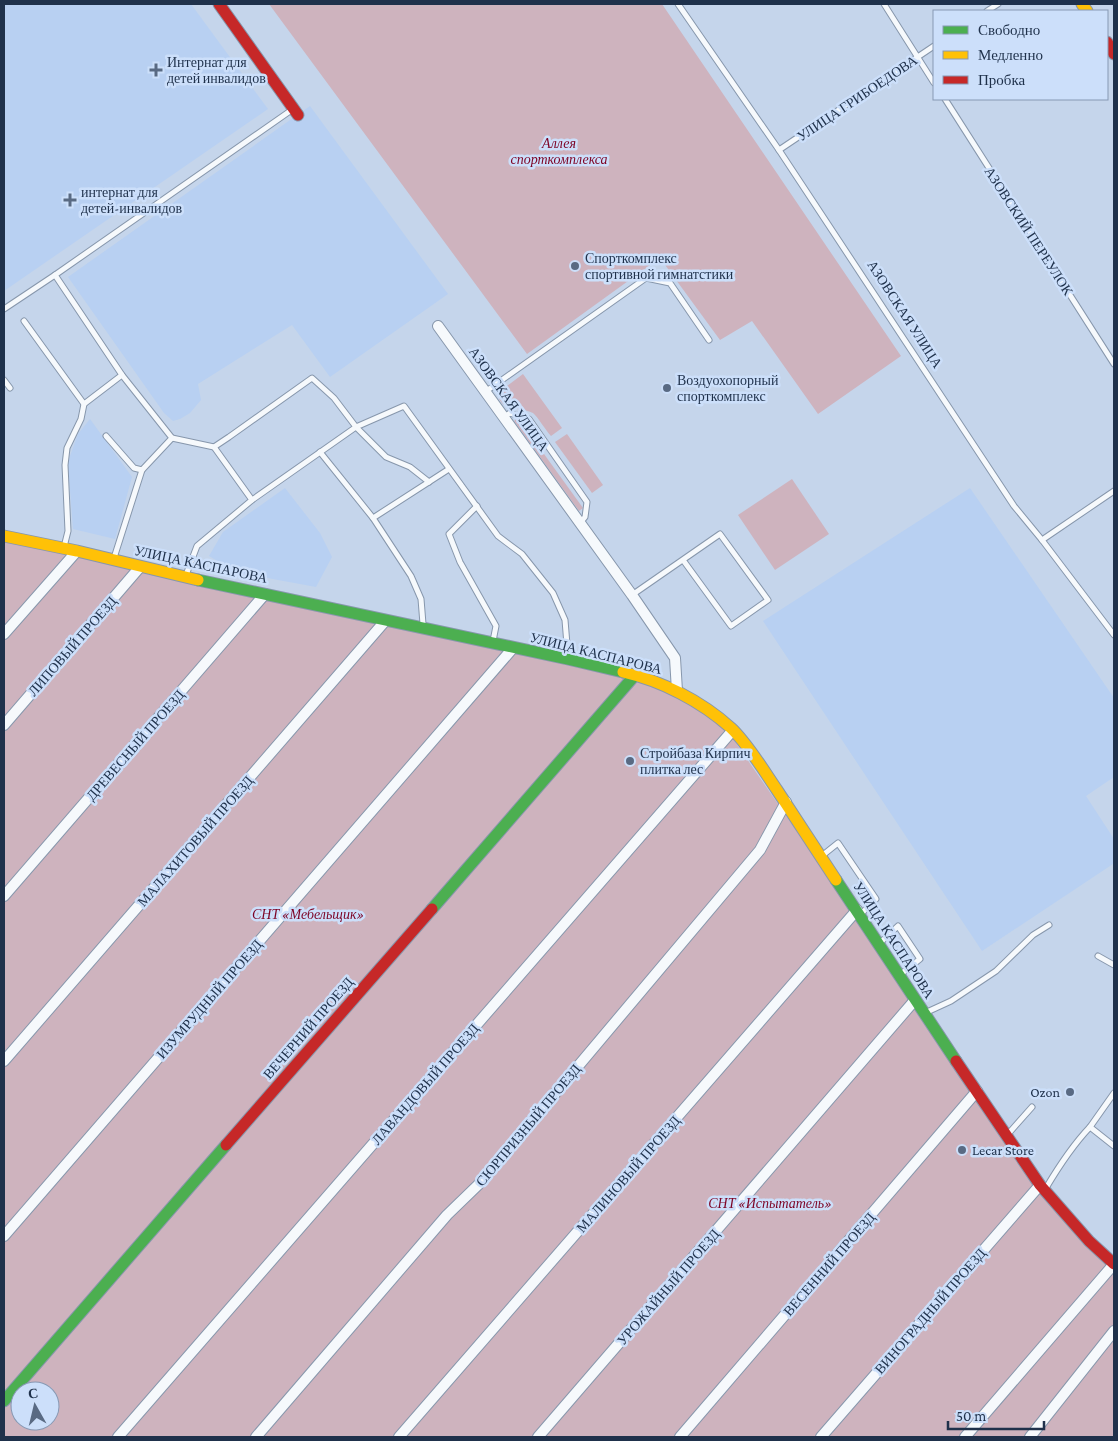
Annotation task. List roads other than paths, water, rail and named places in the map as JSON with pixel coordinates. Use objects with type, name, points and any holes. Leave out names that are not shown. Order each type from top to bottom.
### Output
[{"type":"main road","points":[[220,4],[296,112]]},
{"type":"main road","name":"УЛИЦА КАСПАРОВА","points":[[4,536],[635,675],[677,691],[718,717],[733,730],[786,802],[899,976],[1042,1187],[1089,1241],[1114,1264]]},
{"type":"main road","name":"ВЕЧЕРНИЙ ПРОЕЗД","points":[[4,1401],[635,675]]},
{"type":"street","name":"АЗОВСКАЯ УЛИЦА","points":[[438,326],[632,595],[675,658],[677,691]]},
{"type":"street","points":[[4,634],[77,551]]},
{"type":"street","name":"ЛИПОВЫЙ ПРОЕЗД","points":[[4,725],[140,567]]},
{"type":"street","name":"ДРЕВЕСНЫЙ ПРОЕЗД","points":[[4,896],[265,594]]},
{"type":"street","name":"МАЛАХИТОВЫЙ ПРОЕЗД","points":[[4,1061],[386,620]]},
{"type":"street","name":"ИЗУМРУДНЫЙ ПРОЕЗД","points":[[4,1236],[513,648]]},
{"type":"street","name":"ЛАВАНДОВЫЙ ПРОЕЗД","points":[[118,1437],[733,730]]},
{"type":"street","name":"СЮРПРИЗНЫЙ ПРОЕЗД","points":[[256,1437],[447,1215],[478,1185],[760,850],[786,802]]},
{"type":"street","name":"МАЛИНОВЫЙ ПРОЕЗД","points":[[399,1437],[858,913]]},
{"type":"street","name":"УРОЖАЙНЫЙ ПРОЕЗД","points":[[538,1437],[915,1000]]},
{"type":"street","name":"ВЕСЕННИЙ ПРОЕЗД","points":[[680,1437],[977,1091]]},
{"type":"street","name":"ВИНОГРАДНЫЙ ПРОЕЗД","points":[[821,1437],[1042,1187]]},
{"type":"street","points":[[965,1437],[1114,1264]]},
{"type":"street","points":[[1030,1437],[1114,1330]]},
{"type":"lane","name":"АЗОВСКАЯ УЛИЦА","points":[[678,4],[779,150],[1014,506],[1114,635]]},
{"type":"lane","points":[[884,4],[933,81]]},
{"type":"lane","name":"УЛИЦА ГРИБОЕДОВА","points":[[779,150],[933,47]]},
{"type":"lane","name":"АЗОВСКИЙ ПЕРЕУЛОК","points":[[946,100],[1114,364]]},
{"type":"lane","points":[[4,309],[296,112]]},
{"type":"lane","points":[[55,274],[122,375],[172,438],[214,447],[252,500]]},
{"type":"lane","points":[[485,392],[646,278],[670,284],[709,340]]},
{"type":"lane","points":[[24,320],[84,404]]},
{"type":"lane","points":[[64,549],[68,531],[65,465],[67,448],[81,419],[84,404],[122,375]]},
{"type":"lane","points":[[214,447],[312,378],[334,398],[356,427],[386,457],[410,467],[428,482]]},
{"type":"lane","points":[[4,380],[10,388]]},
{"type":"lane","points":[[186,577],[197,546],[252,500],[356,427],[404,406],[498,536],[522,554],[553,593],[565,620],[568,659]]},
{"type":"lane","points":[[503,417],[510,413],[529,420],[588,502],[585,517],[580,523]]},
{"type":"lane","points":[[106,436],[134,468],[142,470]]},
{"type":"lane","points":[[113,560],[142,470],[172,438]]},
{"type":"lane","points":[[320,452],[373,518],[411,576],[421,599],[423,629]]},
{"type":"lane","points":[[373,518],[449,469]]},
{"type":"lane","points":[[1042,540],[1114,491]]},
{"type":"lane","points":[[476,506],[449,534],[460,562],[496,626],[492,643]]},
{"type":"lane","points":[[632,595],[720,534],[768,600],[731,626],[683,560]]},
{"type":"lane","points":[[821,856],[838,843],[876,899],[858,913]]},
{"type":"lane","points":[[924,1013],[951,1001],[996,971],[1033,935],[1049,925]]},
{"type":"lane","points":[[878,944],[898,926],[920,958],[899,976]]},
{"type":"lane","points":[[1098,956],[1114,965]]},
{"type":"lane","points":[[1042,1187],[1076,1141],[1090,1127],[1114,1093]]},
{"type":"lane","points":[[1007,1135],[1032,1107]]},
{"type":"lane","points":[[1090,1127],[1114,1146]]},
{"type":"place","name":"Интернат для детей инвалидов","points":[[156,70]]},
{"type":"place","name":"интернат для детей-инвалидов","points":[[70,200]]},
{"type":"place","name":"Спорткомплекс спортивной гимнатстики","points":[[575,266]]},
{"type":"place","name":"Воздуохопорный спорткомплекс","points":[[667,388]]},
{"type":"place","name":"Стройбаза Кирпич плитка лес","points":[[630,761]]},
{"type":"place","name":"Ozon","points":[[1070,1092]]},
{"type":"place","name":"Lecar Store","points":[[962,1150]]},
{"type":"park label","name":"Аллея спорткомплекса","points":[[559,152]]},
{"type":"park label","name":"СНТ «Мебельщик»","points":[[308,914]]},
{"type":"park label","name":"СНТ «Испытатель»","points":[[770,1203]]}]
